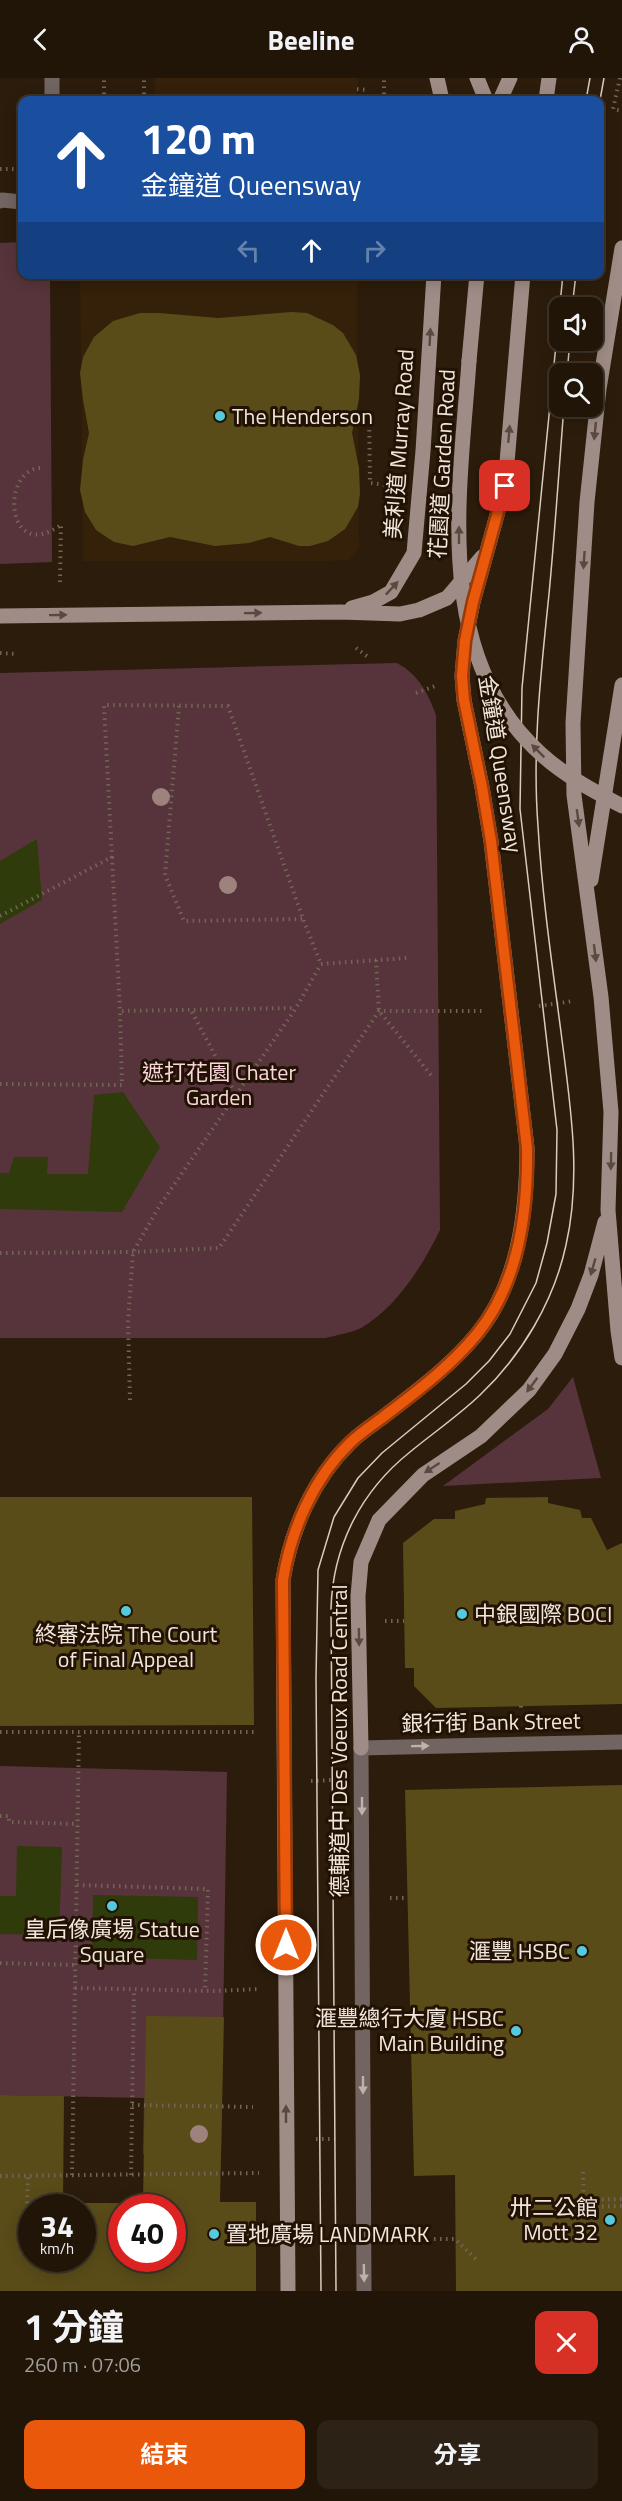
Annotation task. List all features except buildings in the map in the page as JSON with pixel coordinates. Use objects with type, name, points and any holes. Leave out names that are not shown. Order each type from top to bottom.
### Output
[{"type":"street","points":[[52,78],[52,96]]},
{"type":"street","points":[[437,78],[441,96]]},
{"type":"street","points":[[477,78],[484,96]]},
{"type":"street","points":[[502,96],[510,78]]},
{"type":"street","points":[[547,96],[549,78]]},
{"type":"street","points":[[0,201],[18,202]]},
{"type":"street","points":[[622,248],[599,389],[587,502],[573,723],[574,795],[601,997],[611,1112],[609,1210],[622,1358]]},
{"type":"street","name":"美利道 Murray Road","points":[[340,612],[373,602],[391,592],[414,553],[434,279]]},
{"type":"street","name":"花園道 Garden Road","points":[[477,279],[459,514],[459,569],[471,639],[487,683],[513,723],[541,754],[580,783],[622,806]]},
{"type":"street","name":"金鐘道 Queensway","points":[[285,1782],[283,1580],[288,1547],[302,1512],[323,1476],[350,1443],[445,1369],[478,1332],[500,1296],[520,1237],[527,1192],[527,1148],[491,841],[464,700],[462,676],[465,641],[505,486],[523,279]]},
{"type":"street","name":"美利道 Murray Road","points":[[0,616],[340,612],[400,614],[419,610],[447,598],[486,553]]},
{"type":"street","points":[[588,895],[622,685]]},
{"type":"street","points":[[611,1112],[622,1097]]},
{"type":"street","name":"德輔道中 Des Voeux Road Central","points":[[364,2291],[362,1748],[358,1596],[361,1562],[379,1520],[423,1474],[481,1436],[529,1390],[555,1354],[578,1309],[591,1275],[609,1210]]},
{"type":"street","name":"銀行街 Bank Street","points":[[362,1748],[622,1742]]},
{"type":"street","points":[[285,1782],[288,2291]]},
{"type":"path","points":[[104,78],[104,96]]},
{"type":"path","points":[[144,78],[144,96]]},
{"type":"path","points":[[384,78],[384,96]]},
{"type":"path","points":[[620,78],[613,109],[622,111]]},
{"type":"path","points":[[357,89],[367,90]]},
{"type":"path","points":[[0,169],[18,170]]},
{"type":"path","points":[[369,412],[370,483],[387,485]]},
{"type":"path","points":[[21,472],[40,468]]},
{"type":"path","points":[[10,522],[26,533],[35,535],[44,534],[61,525],[60,582]]},
{"type":"path","points":[[356,648],[368,657]]},
{"type":"path","points":[[0,653],[16,654]]},
{"type":"path","points":[[0,1084],[122,1085],[104,705],[228,706],[321,964]]},
{"type":"path","points":[[179,706],[165,874],[184,921],[303,919]]},
{"type":"path","points":[[0,916],[112,857]]},
{"type":"path","points":[[321,964],[407,958]]},
{"type":"path","points":[[376,960],[379,1011],[432,1075]]},
{"type":"path","points":[[130,1400],[128,1322],[133,1252],[160,1205],[296,1008],[321,964]]},
{"type":"path","points":[[379,1011],[466,1012],[510,1009],[601,997]]},
{"type":"path","points":[[120,1011],[296,1008]]},
{"type":"path","points":[[192,1011],[236,1093]]},
{"type":"path","points":[[0,1253],[133,1252],[219,1248],[379,1011]]},
{"type":"path","points":[[381,1621],[404,1621]]},
{"type":"path","points":[[0,1732],[262,1731]]},
{"type":"path","points":[[72,2175],[79,1732]]},
{"type":"path","points":[[285,1782],[362,1780]]},
{"type":"path","points":[[0,1816],[9,1816],[9,1822],[78,1824]]},
{"type":"path","points":[[77,1885],[208,1889],[206,1991]]},
{"type":"path","points":[[386,1898],[407,1898]]},
{"type":"path","points":[[0,1964],[76,1965]]},
{"type":"path","points":[[75,1988],[206,1991],[258,1989]]},
{"type":"path","points":[[131,2175],[134,1989]]},
{"type":"path","points":[[388,2049],[411,2049]]},
{"type":"path","points":[[132,2105],[253,2107]]},
{"type":"path","points":[[286,2140],[363,2139]]},
{"type":"path","points":[[583,2172],[584,2207],[622,2206]]},
{"type":"path","points":[[0,2176],[260,2174]]},
{"type":"path","points":[[27,2194],[28,2176]]},
{"type":"path","points":[[584,2200],[622,2199]]},
{"type":"path","points":[[390,2239],[455,2239],[478,2261]]},
{"type":"shaded area","points":[[155,78],[358,78],[357,96],[155,96]]},
{"type":"shaded area","name":"The Henderson","points":[[80,279],[357,279],[359,549],[349,560],[83,561]]},
{"type":"shaded area","points":[[37,839],[42,900],[0,924],[0,861]]},
{"type":"shaded area","points":[[123,1092],[160,1147],[122,1212],[0,1209],[0,1173],[9,1173],[14,1157],[48,1157],[47,1174],[88,1174],[94,1095]]},
{"type":"shaded area","points":[[17,1846],[62,1847],[59,1935],[0,1934],[0,1896],[16,1896]]},
{"type":"shaded area","points":[[93,1895],[198,1897],[197,1960],[92,1957]]},
{"type":"green space","points":[[18,242],[18,279],[50,279],[52,562],[0,564],[0,243]]},
{"type":"green space","name":"遮打花園 Chater Garden","points":[[397,663],[416,678],[436,715],[440,1230],[417,1271],[397,1297],[374,1319],[357,1330],[325,1338],[0,1338],[0,673]]},
{"type":"green space","points":[[573,1377],[601,1478],[443,1486],[548,1409]]},
{"type":"green space","name":"皇后像廣場 Statue Square","points":[[0,1766],[227,1772],[221,2155],[143,2154],[144,2098],[0,2095]]},
{"type":"tram line","points":[[587,96],[590,78]]},
{"type":"tram line","points":[[601,96],[604,78]]},
{"type":"tram line","points":[[321,2291],[316,1678],[318,1570],[334,1517],[358,1478],[382,1453],[466,1384],[489,1361],[510,1334],[536,1283],[547,1243],[556,1194],[557,1130],[520,809],[522,688],[563,279]]},
{"type":"tram line","points":[[573,297],[575,279]]},
{"type":"tram line","points":[[568,363],[569,351]]},
{"type":"tram line","points":[[336,2291],[331,1608],[337,1563],[353,1521],[377,1484],[410,1452],[480,1395],[523,1345],[545,1307],[561,1266],[571,1219],[573,1139],[542,878],[536,797],[540,681],[563,417]]},
{"type":"place","name":"The Henderson","points":[[220,416]]},
{"type":"place","name":"終審法院 The Court of Final Appeal","points":[[126,1611]]},
{"type":"place","name":"中銀國際 BOCI","points":[[462,1614]]},
{"type":"place","name":"皇后像廣場 Statue Square","points":[[112,1906]]},
{"type":"place","name":"滙豐 HSBC","points":[[582,1951]]},
{"type":"place","name":"滙豐總行大廈 HSBC Main Building","points":[[516,2031]]},
{"type":"place","name":"卅二公館 Mott 32","points":[[610,2220]]},
{"type":"place","name":"置地廣場 LANDMARK","points":[[214,2234]]},
{"type":"route","points":[[286,1945],[283,1580],[288,1547],[302,1512],[323,1476],[350,1443],[445,1369],[478,1332],[500,1296],[511,1268],[520,1237],[527,1192],[527,1148],[491,841],[464,700],[462,676],[465,641],[473,602],[505,486]]}]
